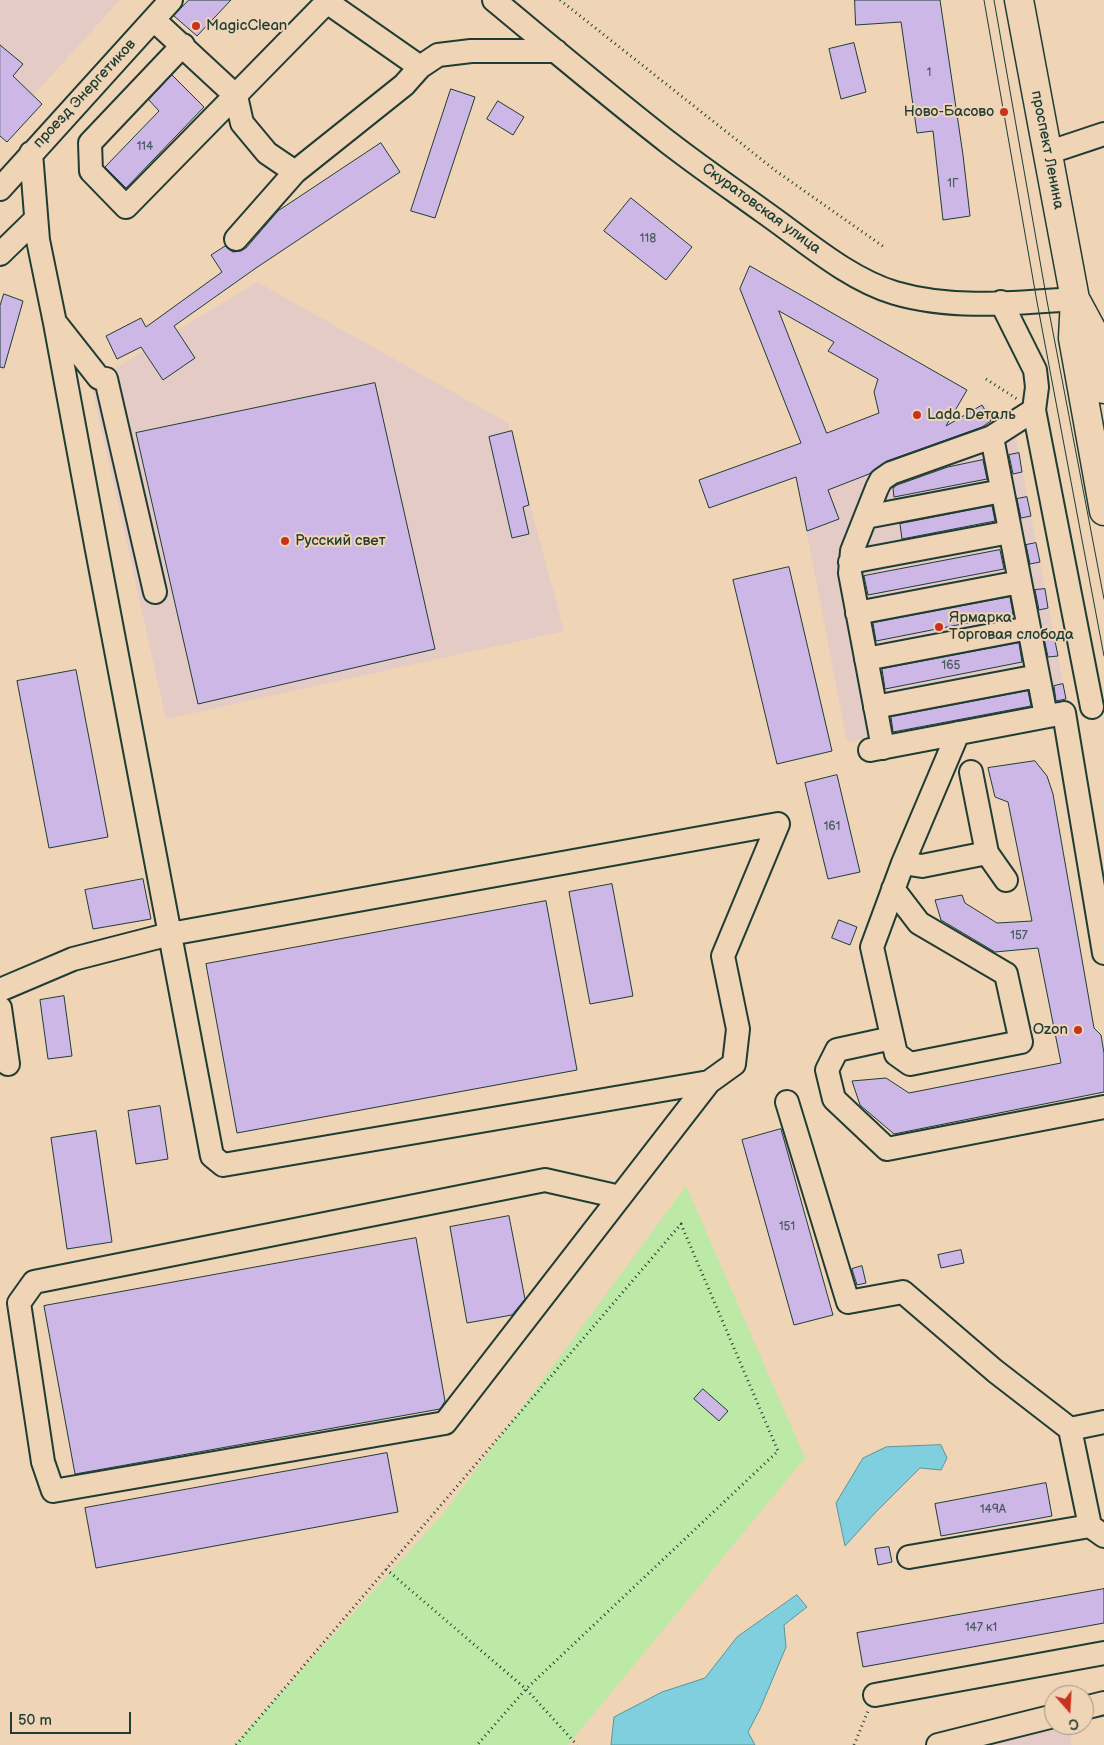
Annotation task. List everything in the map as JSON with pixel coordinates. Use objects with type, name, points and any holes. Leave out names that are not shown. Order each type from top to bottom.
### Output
[{"type":"main road","name":"проспект Ленина","points":[[1019,0],[1075,299],[1073,338],[1104,511]]},
{"type":"main road","name":"проспект Ленина","points":[[1075,299],[1094,334],[1104,389]]},
{"type":"street","name":"проезд Энергетиков","points":[[0,189],[171,0]]},
{"type":"street","name":"Скуратовская улица","points":[[494,0],[670,143],[814,248],[856,276],[894,292],[934,302],[977,304],[1075,299]]},
{"type":"street","points":[[183,45],[90,143],[91,172],[126,207],[236,96],[326,1],[420,67]]},
{"type":"street","points":[[154,20],[236,96],[242,123],[267,153],[295,172]]},
{"type":"street","points":[[236,239],[295,172],[404,85],[420,67],[438,55],[471,51],[556,51]]},
{"type":"street","points":[[1047,153],[1104,136]]},
{"type":"street","points":[[31,153],[35,220],[212,1156],[223,1165],[709,1082]]},
{"type":"street","points":[[0,254],[35,220]]},
{"type":"street","points":[[1001,302],[1035,370],[1037,387],[1034,410],[1098,706],[876,749],[875,707],[850,573],[850,562],[852,551],[877,488],[885,476],[992,437],[1034,410]]},
{"type":"street","points":[[56,323],[99,378],[106,379],[155,592]]},
{"type":"street","points":[[992,437],[1038,676],[1055,715],[1104,953]]},
{"type":"street","points":[[866,517],[1002,491]]},
{"type":"street","points":[[850,562],[1010,532]]},
{"type":"street","points":[[857,613],[1020,582]]},
{"type":"street","points":[[866,659],[1029,628]]},
{"type":"street","points":[[875,707],[1038,676]]},
{"type":"street","points":[[893,889],[918,923],[1006,974],[1021,1042],[910,1064],[896,1054],[872,947],[893,889],[903,863],[958,733]]},
{"type":"street","points":[[971,772],[987,853],[1006,880]]},
{"type":"street","points":[[0,990],[73,959],[170,934],[778,824],[723,956],[738,1029],[734,1064],[709,1082],[620,1197],[445,1423],[53,1491],[43,1462],[19,1303],[34,1282],[545,1180],[620,1197]]},
{"type":"street","points":[[903,863],[922,866],[987,853]]},
{"type":"street","points":[[0,1008],[8,1064]]},
{"type":"street","points":[[892,1038],[837,1050],[827,1070],[834,1098],[887,1149],[1104,1108]]},
{"type":"street","points":[[787,1102],[848,1302],[903,1292],[995,1371],[1070,1429],[1097,1531],[910,1557]]},
{"type":"street","points":[[1070,1429],[1104,1422]]},
{"type":"street","points":[[875,1695],[1104,1653]]},
{"type":"street","points":[[938,1745],[1044,1718]]},
{"type":"path","points":[[560,0],[776,172],[884,247]]},
{"type":"path","points":[[986,379],[1034,410]]},
{"type":"path","points":[[236,1745],[680,1224],[778,1451],[526,1688],[477,1745]]},
{"type":"path","points":[[386,1569],[526,1688],[577,1745]]},
{"type":"path","points":[[854,1745],[875,1695]]},
{"type":"shaded area","points":[[0,0],[120,0],[0,132]]},
{"type":"shaded area","points":[[257,282],[508,423],[564,631],[166,719],[91,383]]},
{"type":"shaded area","name":"Ярмарка Торговая слобода","points":[[983,404],[1014,427],[1066,699],[847,742],[797,481],[949,424]]},
{"type":"shaded area","points":[[1044,1729],[1044,1735],[1070,1735],[1072,1745],[983,1745]]},
{"type":"green space","points":[[686,1186],[805,1458],[568,1745],[234,1745],[444,1513]]},
{"type":"water","points":[[941,1445],[947,1458],[941,1470],[920,1468],[845,1546],[836,1503],[863,1458],[886,1447]]},
{"type":"water","points":[[797,1595],[807,1607],[784,1625],[786,1647],[760,1709],[748,1732],[755,1745],[611,1745],[614,1717],[662,1692],[705,1678],[737,1637]]},
{"type":"building","name":"MagicClean","points":[[189,0],[231,0],[197,36],[174,16]]},
{"type":"building","points":[[855,0],[940,0],[970,216],[943,220],[933,131],[917,133],[901,22],[856,25]]},
{"type":"building","points":[[854,43],[866,92],[841,99],[829,49]]},
{"type":"building","points":[[0,45],[23,64],[13,76],[42,104],[7,142],[0,136]]},
{"type":"building","points":[[172,75],[204,107],[126,188],[105,167],[159,111],[149,100]]},
{"type":"building","points":[[451,89],[475,97],[435,218],[411,211]]},
{"type":"building","points":[[498,101],[524,117],[513,135],[487,119]]},
{"type":"building","points":[[381,143],[400,172],[256,268],[174,326],[195,358],[163,380],[141,347],[117,359],[106,336],[141,318],[146,327],[222,272],[211,255],[225,246],[233,252],[246,248],[278,211]]},
{"type":"building","points":[[631,198],[692,247],[666,280],[604,231]]},
{"type":"building","points":[[750,266],[967,390],[946,426],[982,405],[991,421],[982,427],[887,461],[869,474],[828,490],[839,519],[807,531],[796,477],[709,508],[699,480],[801,443],[740,289]],"holes":[[[779,311],[834,342],[828,351],[878,379],[874,392],[879,413],[827,433]]]},
{"type":"building","points":[[4,294],[23,301],[4,368],[0,367],[0,306]]},
{"type":"building","name":"Русский свет","points":[[375,383],[435,649],[198,704],[136,433]]},
{"type":"building","points":[[512,431],[529,505],[523,507],[529,534],[512,538],[489,437]]},
{"type":"building","points":[[1019,453],[1022,472],[1013,474],[1009,455]]},
{"type":"building","points":[[983,460],[987,479],[894,497],[893,488],[897,485],[948,467]]},
{"type":"building","points":[[1027,497],[1031,516],[1021,518],[1017,499]]},
{"type":"building","points":[[992,506],[995,521],[902,539],[900,524]]},
{"type":"building","points":[[1036,543],[1040,562],[1030,564],[1026,545]]},
{"type":"building","points":[[1000,550],[1004,569],[868,595],[864,576]]},
{"type":"building","points":[[789,567],[832,751],[777,764],[733,580]]},
{"type":"building","points":[[1045,589],[1048,608],[1039,610],[1035,590]]},
{"type":"building","points":[[1010,597],[1013,614],[876,641],[873,623]]},
{"type":"building","points":[[1054,636],[1058,656],[1048,657],[1044,638]]},
{"type":"building","points":[[1019,643],[1022,662],[885,689],[882,669]]},
{"type":"building","points":[[76,670],[108,837],[49,848],[17,681]]},
{"type":"building","points":[[1063,684],[1066,699],[1056,701],[1054,686]]},
{"type":"building","points":[[1028,691],[1031,706],[893,732],[891,717]]},
{"type":"building","points":[[1035,761],[1047,776],[1053,794],[1094,1028],[1101,1035],[1104,1053],[1104,1092],[894,1134],[860,1105],[852,1081],[886,1078],[909,1093],[1061,1063],[1038,948],[995,952],[941,920],[935,900],[962,895],[965,903],[997,923],[1032,921],[1008,802],[995,797],[988,768]]},
{"type":"building","points":[[837,775],[860,872],[828,879],[805,783]]},
{"type":"building","points":[[143,879],[151,919],[93,929],[85,890]]},
{"type":"building","points":[[612,884],[633,996],[590,1004],[569,892]]},
{"type":"building","points":[[546,901],[577,1070],[237,1133],[206,964]]},
{"type":"building","points":[[839,920],[857,927],[850,945],[832,938]]},
{"type":"building","points":[[64,996],[72,1056],[48,1059],[40,1000]]},
{"type":"building","points":[[160,1106],[168,1159],[136,1164],[128,1111]]},
{"type":"building","points":[[781,1129],[833,1315],[794,1325],[742,1140]]},
{"type":"building","points":[[96,1131],[112,1242],[67,1249],[51,1138]]},
{"type":"building","points":[[509,1216],[525,1299],[512,1315],[467,1323],[450,1227]]},
{"type":"building","points":[[416,1238],[445,1401],[440,1409],[75,1474],[44,1306]]},
{"type":"building","points":[[961,1250],[964,1263],[941,1268],[938,1255]]},
{"type":"building","points":[[862,1266],[866,1283],[857,1285],[852,1269]]},
{"type":"building","points":[[703,1389],[728,1411],[719,1421],[694,1399]]},
{"type":"building","points":[[387,1453],[398,1512],[96,1568],[85,1508]]},
{"type":"building","points":[[1046,1483],[1052,1516],[941,1536],[935,1504]]},
{"type":"building","points":[[889,1547],[892,1562],[878,1565],[875,1549]]},
{"type":"building","points":[[1104,1589],[1104,1623],[863,1667],[857,1633]]},
{"type":"tram line","points":[[984,0],[1037,302],[1104,656]]},
{"type":"tram line","points":[[994,0],[1047,301],[1104,599]]},
{"type":"place","name":"MagicClean","points":[[196,26]]},
{"type":"place","name":"Ново-Басово","points":[[1004,112]]},
{"type":"place","name":"Lada Dеталь","points":[[917,415]]},
{"type":"place","name":"Русский свет","points":[[285,541]]},
{"type":"place","name":"Ярмарка Торговая слобода","points":[[939,627]]},
{"type":"place","name":"Ozon","points":[[1078,1030]]}]
